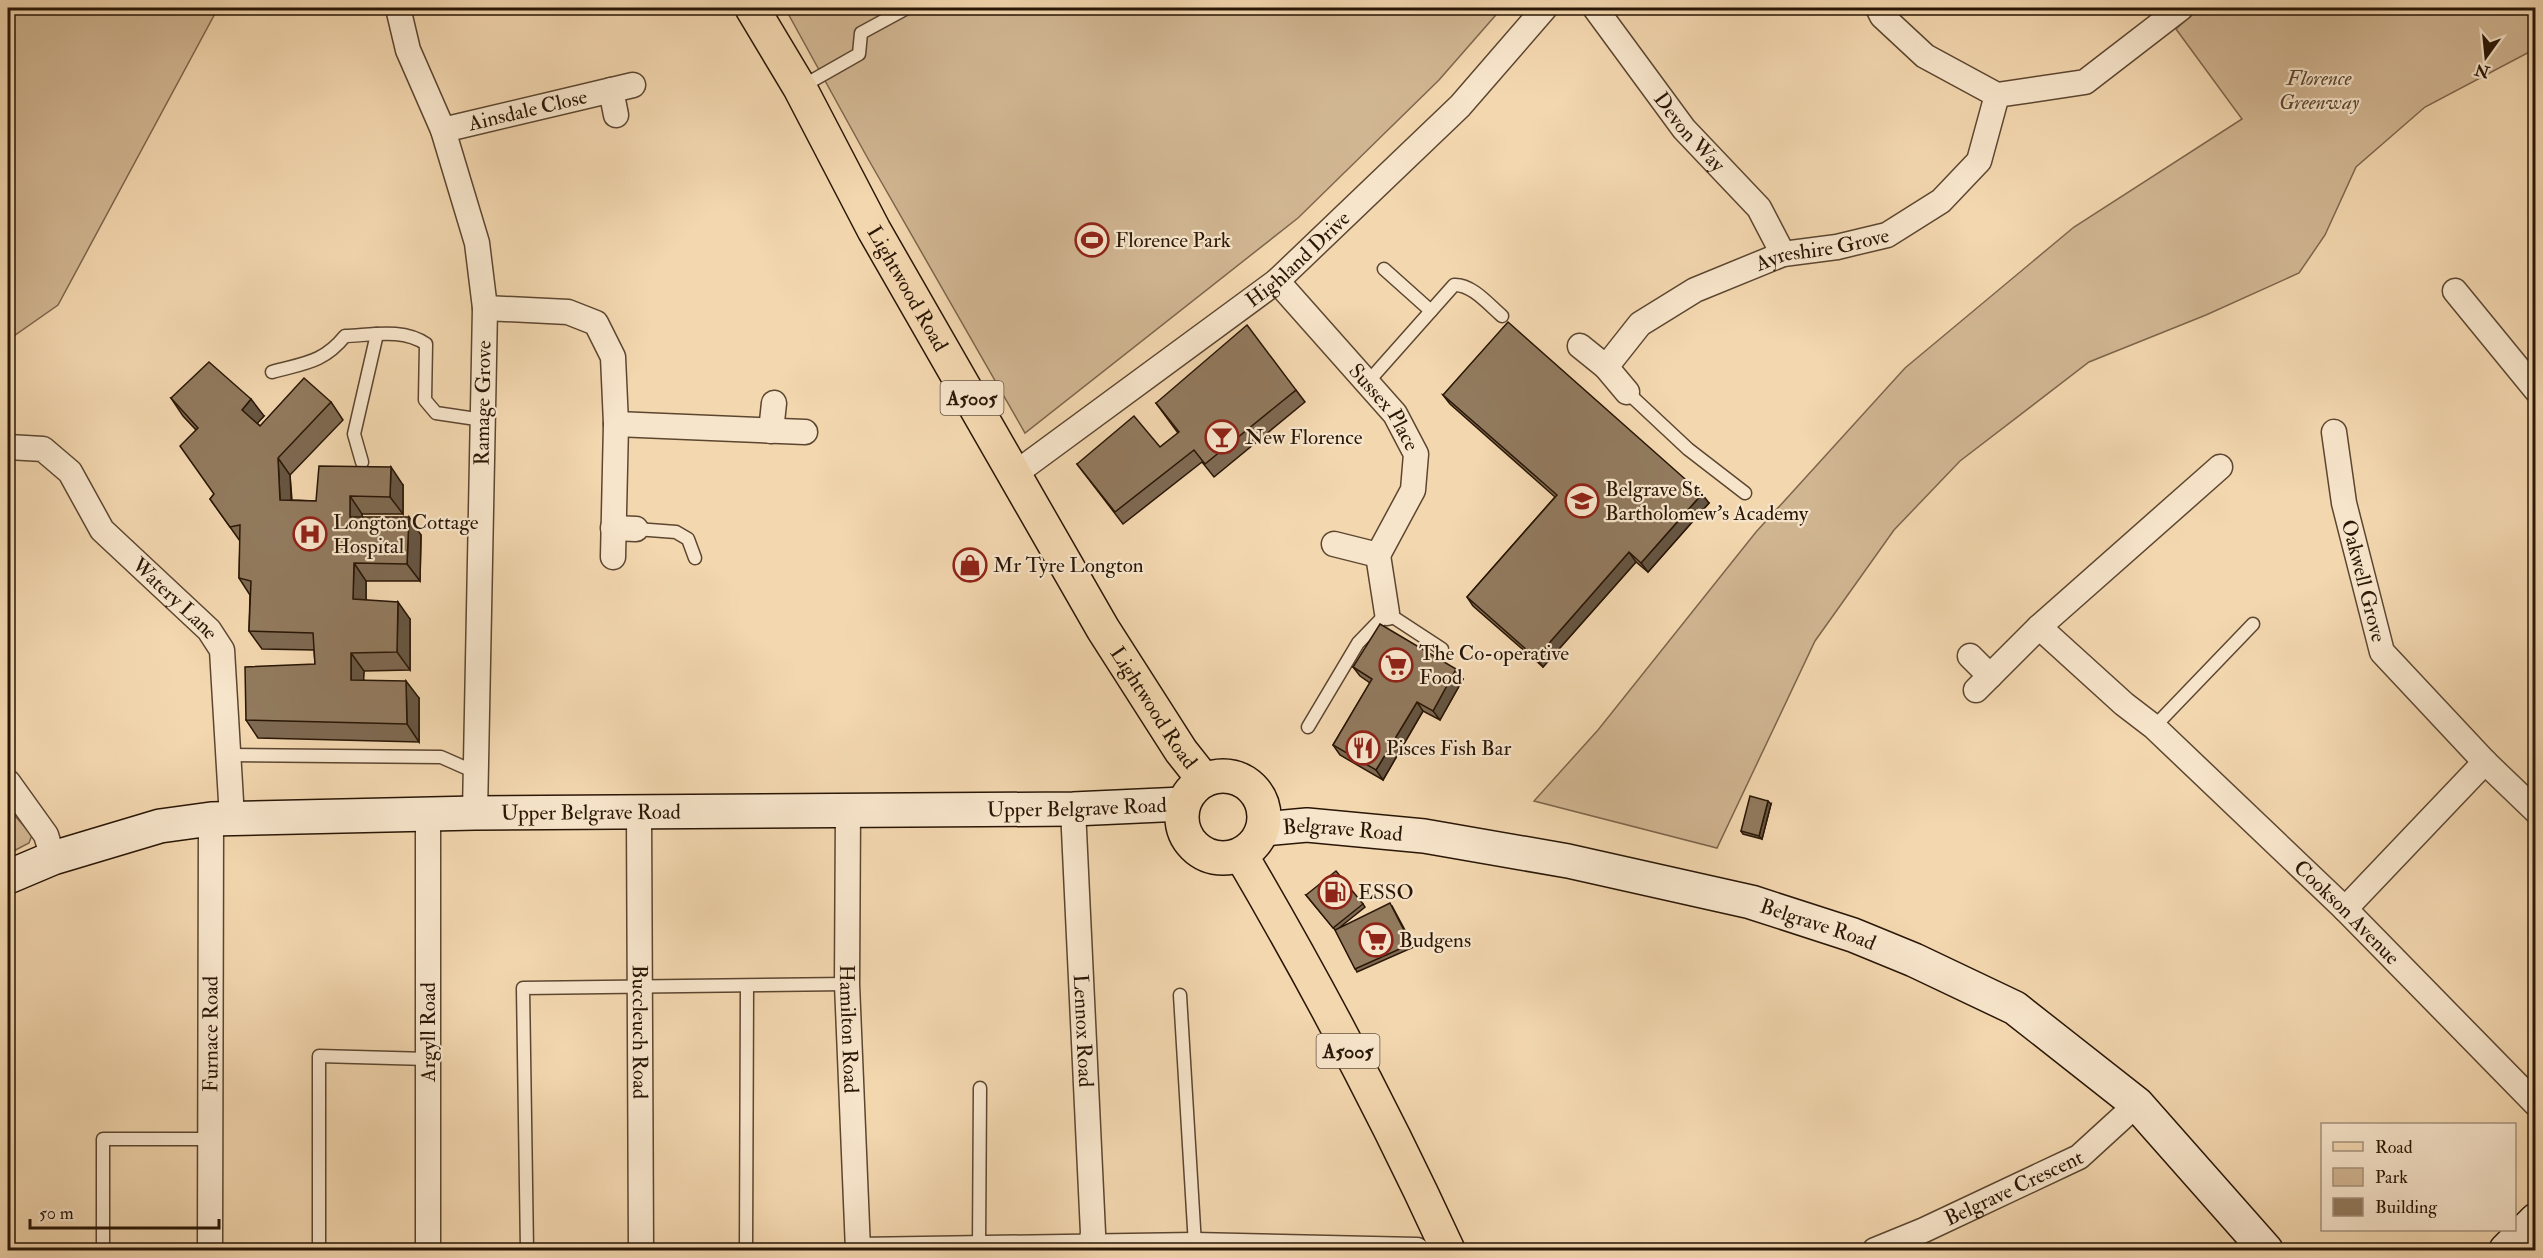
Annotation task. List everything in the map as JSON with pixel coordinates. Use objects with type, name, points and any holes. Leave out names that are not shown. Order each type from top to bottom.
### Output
[{"type":"main road","name":"Lightwood Road","points":[[752,8],[800,87],[874,230],[1016,473],[1103,629],[1181,751],[1194,792]]},
{"type":"main road","points":[[1218,776],[1231,777],[1252,788],[1264,812],[1263,829],[1255,844],[1241,855],[1220,859],[1200,852],[1189,842],[1183,828],[1194,792],[1218,776]]},
{"type":"main road","name":"A5005","points":[[1241,855],[1295,948],[1399,1149],[1432,1248]]},
{"type":"street","name":"Ramage Grove","points":[[398,8],[408,50],[443,130],[477,243],[485,308],[475,813]]},
{"type":"street","name":"Highland Drive","points":[[1016,473],[1277,281],[1460,106],[1545,8]]},
{"type":"street","name":"Devon Way","points":[[1595,8],[1684,129],[1759,208],[1783,254]]},
{"type":"street","points":[[1878,8],[1882,16],[1925,56],[1997,95],[2085,82],[2181,8]]},
{"type":"street","name":"Ainsdale Close","points":[[443,130],[622,87],[616,115]]},
{"type":"street","name":"Ayreshire Grove","points":[[1606,367],[1640,324],[1695,290],[1783,254],[1837,247],[1887,235],[1941,201],[1979,161],[1997,95]]},
{"type":"street","name":"Sussex Place","points":[[1277,281],[1395,414],[1416,454],[1413,490],[1378,555]]},
{"type":"street","points":[[2455,291],[2535,390]]},
{"type":"street","points":[[485,308],[568,312],[596,323],[613,357],[624,528],[614,557]]},
{"type":"street","points":[[1580,346],[1606,367],[1627,392]]},
{"type":"street","points":[[771,431],[774,403]]},
{"type":"street","points":[[616,424],[805,432]]},
{"type":"street","name":"Oakwell Grove","points":[[2334,432],[2344,502],[2382,652],[2485,762],[2535,811]]},
{"type":"street","name":"Watery Lane","points":[[8,447],[44,449],[70,472],[102,530],[209,630],[222,650],[228,755],[221,818]]},
{"type":"street","points":[[1970,656],[1983,683],[2039,627],[2220,467]]},
{"type":"street","points":[[1334,544],[1378,555],[1387,613]]},
{"type":"street","name":"Cookson Avenue","points":[[2039,627],[2124,704],[2154,727],[2345,909],[2535,1104]]},
{"type":"street","points":[[2345,909],[2485,762]]},
{"type":"street","points":[[8,782],[46,835],[52,858]]},
{"type":"street","name":"Upper Belgrave Road","points":[[8,877],[52,858],[160,826],[221,818],[848,809],[1073,809],[1194,792]]},
{"type":"street","name":"Hamilton Road","points":[[848,809],[847,984],[858,1250]]},
{"type":"street","name":"Lennox Road","points":[[1073,809],[1092,1221],[1090,1248]]},
{"type":"street","name":"Buccleuch Road","points":[[639,813],[640,1251]]},
{"type":"street","name":"Argyll Road","points":[[428,814],[428,1251]]},
{"type":"street","name":"Furnace Road","points":[[210,1251],[208,1139],[221,818]]},
{"type":"street","name":"Belgrave Road","points":[[1263,829],[1307,825],[1424,836],[1568,861],[1750,902],[1874,943],[2015,1008],[2137,1104],[2266,1251]]},
{"type":"street","name":"Belgrave Crescent","points":[[1875,1251],[2079,1157],[2137,1104]]},
{"type":"street","points":[[2506,1251],[2535,1220]]},
{"type":"street","points":[[858,1250],[1195,1245],[1432,1248]]},
{"type":"lane","points":[[800,87],[859,54],[861,33],[907,8]]},
{"type":"lane","points":[[1384,269],[1431,311]]},
{"type":"lane","points":[[1367,383],[1454,285],[1471,290],[1502,316]]},
{"type":"lane","points":[[272,372],[322,358],[333,351],[345,336],[394,333],[417,338],[426,344],[425,400],[436,413],[483,420]]},
{"type":"lane","points":[[362,462],[354,434],[377,334]]},
{"type":"lane","points":[[1627,392],[1688,449],[1745,493]]},
{"type":"lane","points":[[624,528],[676,532],[688,539],[695,558]]},
{"type":"lane","points":[[1308,728],[1358,644],[1387,613],[1442,649]]},
{"type":"lane","points":[[2154,727],[2253,624]]},
{"type":"lane","points":[[228,755],[441,757],[475,772]]},
{"type":"lane","points":[[527,1251],[523,988],[847,984]]},
{"type":"lane","points":[[746,1251],[747,986]]},
{"type":"lane","points":[[1180,995],[1195,1245]]},
{"type":"lane","points":[[319,1251],[319,1056],[428,1059]]},
{"type":"lane","points":[[979,1247],[980,1088]]},
{"type":"lane","points":[[103,1251],[103,1139],[208,1139]]},
{"type":"green space","points":[[8,8],[218,8],[58,305],[8,340]]},
{"type":"green space","name":"Florence Park","points":[[785,8],[1502,8],[1439,80],[1298,218],[1025,433],[867,157]]},
{"type":"green space","name":"Florence Greenway","points":[[2199,8],[2535,8],[2535,49],[2425,107],[2356,167],[2325,235],[2299,273],[2206,315],[2089,362],[1960,461],[1894,530],[1815,641],[1717,848],[1534,801],[1598,730],[1756,532],[1905,368],[2074,227],[2242,119],[2176,29]]},
{"type":"green space","points":[[8,808],[32,835],[29,843],[8,854]]},
{"type":"building","points":[[1508,322],[1702,494],[1641,563],[1629,552],[1536,658],[1467,597],[1557,495],[1443,395]]},
{"type":"building","name":"New Florence","points":[[1247,325],[1296,390],[1205,464],[1194,450],[1115,512],[1077,464],[1134,416],[1160,447],[1179,432],[1156,403]]},
{"type":"building","points":[[209,362],[251,399],[242,410],[260,426],[304,378],[331,402],[278,458],[280,500],[316,501],[319,466],[391,467],[390,497],[350,496],[350,517],[409,517],[407,564],[354,563],[353,599],[398,602],[397,652],[351,653],[351,680],[406,681],[407,724],[246,720],[245,667],[315,664],[313,633],[249,631],[251,581],[239,578],[240,525],[230,527],[210,499],[214,494],[180,446],[198,428],[171,398]]},
{"type":"building","points":[[1380,624],[1456,669],[1433,711],[1417,702],[1376,770],[1333,745],[1372,679],[1353,667]]},
{"type":"building","points":[[1750,796],[1768,801],[1759,836],[1741,831]]},
{"type":"building","points":[[1336,871],[1363,904],[1333,928],[1306,895]]},
{"type":"building","name":"Budgens","points":[[1390,903],[1411,944],[1355,969],[1335,930]]},
{"type":"place","name":"Florence Park","points":[[1092,240]]},
{"type":"place","name":"New Florence","points":[[1222,437]]},
{"type":"place","name":"Belgrave St. Bartholomew's Academy","points":[[1582,501]]},
{"type":"place","name":"Longton Cottage Hospital","points":[[310,534]]},
{"type":"place","name":"Mr Tyre Longton","points":[[970,565]]},
{"type":"place","name":"The Co-operative Food","points":[[1396,665]]},
{"type":"place","name":"Pisces Fish Bar","points":[[1363,748]]},
{"type":"place","name":"ESSO","points":[[1335,892]]},
{"type":"place","name":"Budgens","points":[[1376,940]]}]
